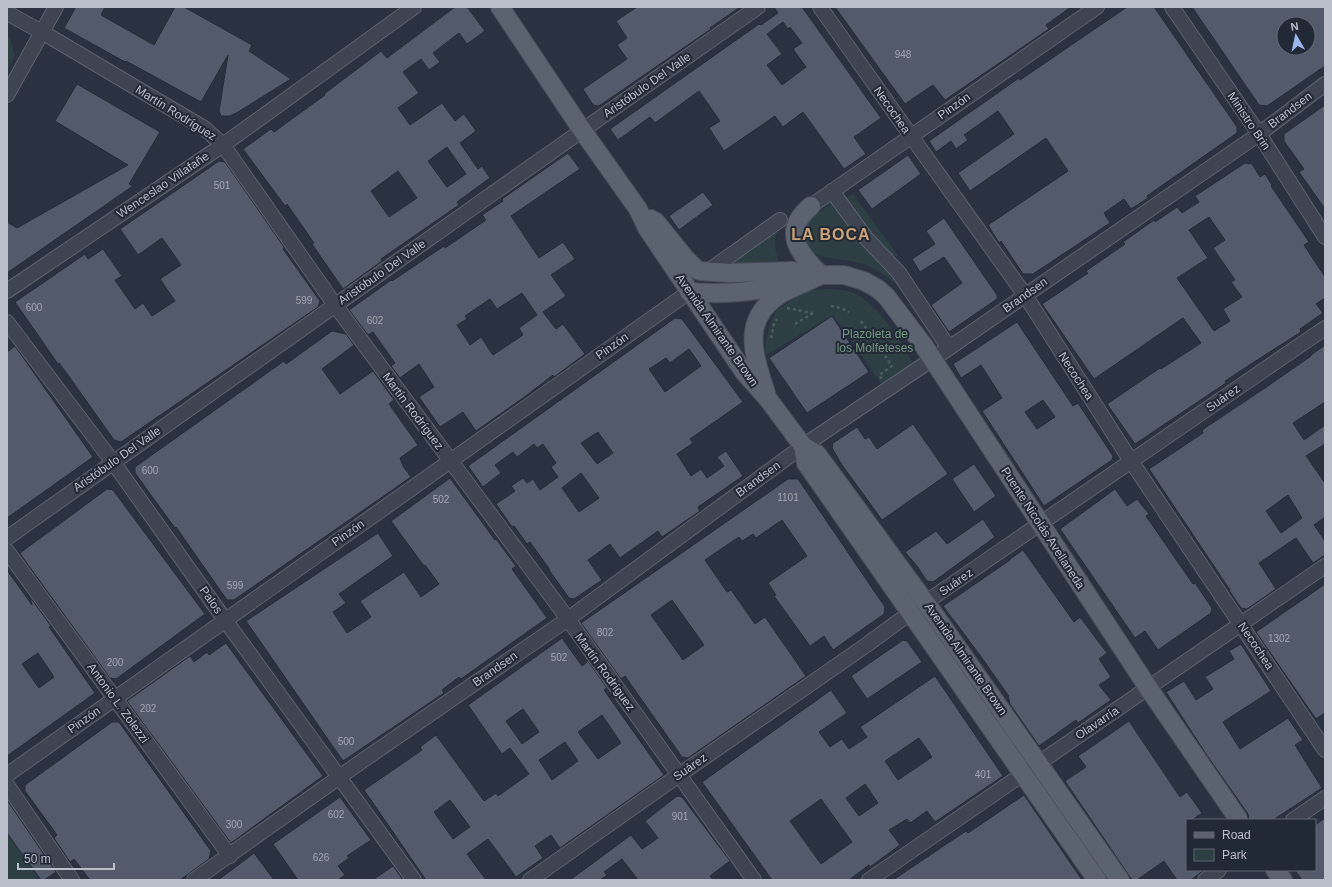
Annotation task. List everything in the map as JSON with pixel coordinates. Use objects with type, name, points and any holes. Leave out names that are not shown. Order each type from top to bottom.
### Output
[{"type":"main road","name":"Avenida Almirante Brown","points":[[500,7],[582,130],[638,209],[647,228],[744,372],[768,399],[803,446],[817,454],[926,603],[1120,880]]},
{"type":"main road","points":[[768,399],[759,372],[754,346],[754,332],[761,311],[766,305],[784,293],[821,275],[802,255],[797,246],[795,237],[798,221],[811,206]]},
{"type":"main road","name":"Avenida Almirante Brown","points":[[638,209],[656,222],[696,269],[707,272]]},
{"type":"main road","name":"Puente Nicolás Avellaneda","points":[[707,272],[743,273],[791,271],[821,275],[837,275],[856,278],[878,289],[886,296],[896,307],[924,346],[1149,689],[1238,819]]},
{"type":"main road","name":"Puente Nicolás Avellaneda","points":[[689,292],[734,293],[758,290],[782,286],[821,275]]},
{"type":"main road","name":"Avenida Almirante Brown","points":[[803,446],[806,463],[1097,880]]},
{"type":"main road","points":[[1276,871],[1283,880]]},
{"type":"street","points":[[7,95],[56,7]]},
{"type":"street","name":"Wenceslao Villafañe","points":[[7,291],[223,145],[414,7]]},
{"type":"street","name":"Aristóbulo Del Valle","points":[[7,538],[758,7]]},
{"type":"street","name":"Necochea","points":[[820,7],[910,136],[1025,295],[1132,461],[1325,750]]},
{"type":"street","name":"Pinzón","points":[[811,206],[1096,7]]},
{"type":"street","name":"Ministro Brin","points":[[1172,7],[1258,134],[1325,237]]},
{"type":"street","name":"Martín Rodríguez","points":[[7,13],[42,32],[204,128],[223,145],[335,305],[568,619],[754,880]]},
{"type":"street","name":"Brandsen","points":[[194,880],[568,619],[803,446],[949,348],[1258,134],[1325,84]]},
{"type":"street","points":[[832,192],[866,238],[899,273],[949,348]]},
{"type":"street","points":[[707,272],[780,220]]},
{"type":"street","name":"Pinzón","points":[[7,775],[689,292]]},
{"type":"street","name":"Palos","points":[[7,322],[113,462],[225,620],[414,880]]},
{"type":"street","name":"Suárez","points":[[530,880],[910,613],[1325,328]]},
{"type":"street","name":"Antonio L. Zolezzi","points":[[7,551],[230,856]]},
{"type":"street","name":"Olavarría","points":[[869,880],[1325,566]]},
{"type":"street","points":[[7,785],[72,880]]},
{"type":"street","points":[[1294,819],[1325,798]]},
{"type":"street","points":[[1205,880],[1218,871]]},
{"type":"path","points":[[831,306],[841,308],[849,312]]},
{"type":"path","points":[[784,310],[787,308],[813,313],[796,324]]},
{"type":"path","points":[[771,338],[774,324],[780,313]]},
{"type":"path","points":[[861,320],[892,366],[879,375],[885,383]]},
{"type":"green space","points":[[7,36],[10,37],[15,56],[7,71]]},
{"type":"green space","points":[[853,194],[899,257],[890,254],[864,224],[845,198]]},
{"type":"green space","points":[[831,204],[843,221],[900,287],[871,267],[852,261],[813,254],[806,248],[803,237],[805,222]]},
{"type":"green space","points":[[779,225],[775,243],[778,261],[726,265]]},
{"type":"green space","name":"Plazoleta de los Molfeteses","points":[[832,289],[851,292],[861,297],[871,305],[887,323],[914,365],[882,385],[833,315],[766,355],[766,341],[770,324],[777,310],[810,290]]},
{"type":"green space","points":[[7,799],[58,870],[44,880],[7,880]]},
{"type":"building","points":[[76,7],[105,7],[101,15],[154,45],[175,7],[184,7],[252,45],[249,51],[291,79],[238,112],[230,116],[221,116],[219,111],[228,55],[201,102],[64,28]]},
{"type":"building","points":[[455,7],[467,7],[485,31],[467,44],[459,33],[433,53],[440,62],[429,70],[421,59],[403,72],[419,93],[398,108],[410,125],[442,103],[455,121],[464,114],[476,131],[460,143],[478,169],[482,166],[490,178],[457,202],[459,205],[381,259],[382,261],[343,289],[287,204],[285,206],[243,149],[271,129],[274,132],[325,95],[324,94],[381,51],[387,58]],"holes":[[[447,147],[466,174],[447,187],[428,161]],[[398,171],[417,198],[389,217],[371,191]]]},
{"type":"building","points":[[637,7],[740,7],[710,28],[711,29],[599,106],[593,105],[583,89],[627,59],[617,45],[627,38],[616,21]]},
{"type":"building","points":[[774,7],[802,7],[881,118],[854,137],[866,154],[844,169],[803,112],[783,127],[775,116],[724,151],[709,128],[720,121],[699,91],[655,123],[650,117],[618,140],[610,129],[759,24],[761,25],[778,13]],"holes":[[[783,22],[788,29],[790,27],[802,43],[793,49],[806,67],[782,85],[767,65],[782,54],[767,34]]]},
{"type":"building","points":[[835,7],[1071,7],[1046,25],[1049,29],[945,100],[933,85],[905,104]]},
{"type":"building","points":[[1127,7],[1154,7],[1237,127],[1237,133],[1147,196],[1148,198],[1131,209],[1124,199],[1104,213],[1110,223],[1033,274],[1023,274],[1001,241],[999,243],[988,225],[1068,171],[1046,138],[970,191],[958,173],[1014,134],[998,111],[964,135],[968,140],[956,149],[951,141],[936,152],[929,141],[1019,78],[1020,80]]},
{"type":"building","points":[[1192,7],[1325,7],[1325,66],[1267,106],[1259,105]]},
{"type":"building","points":[[77,84],[160,132],[129,184],[133,186],[7,273],[7,222],[17,228],[128,165],[55,121]]},
{"type":"building","points":[[1325,105],[1325,209],[1299,172],[1304,169],[1284,141],[1284,134]]},
{"type":"building","points":[[568,153],[580,169],[511,216],[539,258],[563,242],[575,259],[551,275],[566,296],[543,312],[556,329],[563,324],[585,354],[554,377],[553,375],[476,431],[463,412],[440,427],[419,397],[434,387],[419,364],[400,378],[391,366],[395,363],[373,332],[368,335],[349,310],[391,280],[392,281],[444,246],[445,248],[486,220],[482,215],[503,201],[502,199]],"holes":[[[522,293],[537,315],[519,328],[523,335],[493,355],[481,337],[470,345],[457,325],[467,319],[465,316],[490,299],[497,309]]]},
{"type":"building","points":[[908,155],[921,174],[872,209],[858,190]]},
{"type":"building","points":[[219,161],[225,162],[284,247],[283,249],[320,301],[318,307],[121,442],[114,440],[68,375],[59,363],[58,364],[15,302],[85,254],[88,259],[103,249],[122,276],[115,280],[135,309],[143,303],[152,316],[175,301],[160,279],[181,265],[162,238],[138,255],[120,229]]},
{"type":"building","points":[[1245,163],[1252,164],[1260,177],[1265,174],[1272,185],[1271,186],[1309,242],[1304,245],[1325,277],[1325,298],[1316,304],[1323,313],[1300,329],[1301,332],[1225,381],[1226,383],[1135,444],[1107,404],[1160,368],[1161,369],[1201,343],[1183,318],[1094,379],[1042,304],[1088,273],[1086,271],[1125,244],[1123,242],[1154,220],[1155,222],[1177,207],[1182,213],[1199,202],[1195,196]],"holes":[[[1209,217],[1225,240],[1213,248],[1235,280],[1231,282],[1242,297],[1223,309],[1230,321],[1214,331],[1177,278],[1208,258],[1189,230]]]},
{"type":"building","points":[[703,192],[713,205],[679,230],[669,216]]},
{"type":"building","points":[[944,218],[997,295],[997,299],[949,332],[931,305],[962,283],[944,257],[920,272],[912,259],[935,244],[926,231]]},
{"type":"building","points":[[832,316],[869,372],[807,413],[769,358]]},
{"type":"building","points":[[675,318],[682,319],[743,402],[690,439],[693,443],[677,454],[691,476],[701,469],[707,478],[724,466],[717,457],[726,451],[743,476],[698,507],[700,511],[662,537],[658,531],[620,558],[610,544],[588,560],[602,580],[574,599],[569,598],[530,542],[527,544],[514,526],[512,527],[496,504],[515,491],[511,486],[523,478],[527,483],[533,479],[540,490],[558,477],[551,467],[556,463],[543,444],[537,448],[534,444],[517,457],[513,452],[495,465],[501,473],[483,487],[468,466]],"holes":[[[689,349],[701,366],[665,392],[649,369],[666,358],[670,363]],[[598,432],[613,453],[597,464],[581,443]],[[581,473],[599,498],[579,512],[562,488]]]},
{"type":"building","points":[[1017,322],[1073,406],[1078,403],[1113,456],[1112,460],[1044,506],[982,411],[1002,398],[981,365],[961,378],[953,364]],"holes":[[[1043,400],[1055,417],[1037,429],[1025,412]]]},
{"type":"building","points":[[332,331],[346,334],[354,345],[322,369],[340,394],[373,371],[394,400],[389,404],[418,445],[400,458],[403,466],[411,477],[234,600],[227,600],[176,527],[175,528],[135,473],[135,467],[284,361],[286,364]]},
{"type":"building","points":[[1325,345],[1325,402],[1293,423],[1304,440],[1325,425],[1325,444],[1306,456],[1325,483],[1325,517],[1314,525],[1325,541],[1325,555],[1313,563],[1296,538],[1259,563],[1276,589],[1247,609],[1241,608],[1149,469],[1203,433],[1202,430]],"holes":[[[1288,495],[1302,518],[1281,533],[1266,511]]]},
{"type":"building","points":[[15,346],[93,457],[7,518],[7,352]]},
{"type":"building","points":[[913,424],[948,474],[882,520],[842,465],[832,448],[833,443],[857,427],[865,439],[869,437],[877,449]]},
{"type":"building","points":[[974,464],[996,496],[974,512],[952,479]]},
{"type":"building","points":[[450,478],[495,540],[496,539],[516,566],[512,569],[547,618],[461,679],[459,677],[442,690],[444,693],[343,761],[246,621],[378,533],[393,556],[339,594],[346,603],[333,612],[347,633],[371,617],[360,601],[404,572],[421,597],[439,584],[391,521]]},
{"type":"building","points":[[788,479],[798,479],[885,607],[884,614],[833,650],[824,636],[810,646],[774,596],[776,595],[768,583],[807,556],[782,520],[756,538],[753,534],[742,541],[739,537],[705,560],[727,592],[731,590],[755,624],[765,617],[806,676],[688,758],[682,757],[625,676],[621,679],[581,623]],"holes":[[[672,600],[704,645],[683,660],[651,615]]]},
{"type":"building","points":[[107,489],[113,490],[205,614],[116,679],[110,678],[20,553]]},
{"type":"building","points":[[1115,489],[1127,506],[1137,499],[1149,514],[1146,516],[1193,584],[1195,583],[1212,608],[1211,613],[1158,650],[1145,631],[1135,638],[1060,529]]},
{"type":"building","points":[[983,519],[995,537],[933,582],[927,581],[905,552],[936,531],[947,544]]},
{"type":"building","points":[[1023,550],[1074,622],[1080,617],[1107,653],[1099,659],[1111,677],[1099,685],[1111,700],[1078,723],[1076,720],[1039,746],[1010,704],[1008,695],[943,606]]},
{"type":"building","points":[[7,570],[32,605],[30,597],[51,626],[49,627],[95,693],[7,756]],"holes":[[[38,653],[54,677],[39,688],[22,664]]]},
{"type":"building","points":[[1325,584],[1325,713],[1316,719],[1256,632]]},
{"type":"building","points":[[562,638],[582,666],[588,661],[607,688],[604,690],[664,775],[560,848],[551,835],[535,846],[543,858],[516,877],[488,839],[467,854],[486,880],[426,880],[364,790],[422,750],[420,747],[436,735],[484,801],[496,793],[498,796],[529,774],[510,748],[502,754],[468,705]],"holes":[[[523,709],[539,732],[522,744],[506,721]],[[602,715],[621,743],[598,759],[578,732]],[[565,742],[578,761],[552,780],[539,760]],[[450,800],[470,827],[453,839],[434,812]]]},
{"type":"building","points":[[903,640],[907,641],[922,662],[867,699],[851,676]]},
{"type":"building","points":[[226,643],[323,776],[231,843],[127,701],[190,656],[194,662],[207,652],[209,655]]},
{"type":"building","points":[[1241,644],[1271,691],[1223,722],[1240,749],[1288,718],[1303,740],[1295,745],[1322,788],[1275,819],[1249,819],[1248,814],[1206,754],[1166,692],[1184,681],[1196,700],[1213,689],[1205,677],[1234,659],[1229,651]]},
{"type":"building","points":[[935,676],[1003,776],[935,822],[927,811],[910,823],[907,819],[889,830],[900,845],[849,880],[772,880],[702,782],[831,690],[847,713],[819,732],[830,747],[842,739],[849,749],[867,737],[860,727]],"holes":[[[919,738],[932,757],[898,780],[885,761]],[[865,784],[878,803],[859,816],[846,798]],[[821,799],[852,842],[821,864],[790,821]]]},
{"type":"building","points":[[1129,721],[1180,797],[1187,792],[1202,813],[1193,819],[1186,819],[1186,871],[1203,871],[1191,880],[1177,880],[1164,861],[1137,880],[1132,880],[1065,781],[1086,767],[1078,756]]},
{"type":"building","points":[[112,722],[119,722],[211,851],[209,859],[180,880],[90,880],[74,859],[70,862],[54,838],[57,835],[25,791],[25,785]]},
{"type":"building","points":[[1024,795],[1082,880],[893,880],[966,831],[968,833]]},
{"type":"building","points":[[677,796],[682,797],[730,861],[710,876],[713,880],[638,880],[622,859],[604,872],[607,875],[600,880],[570,880],[631,835],[642,849],[658,838],[645,821]]},
{"type":"building","points":[[340,797],[371,840],[347,856],[349,858],[338,866],[345,875],[338,880],[298,880],[273,844]]},
{"type":"building","points":[[7,800],[56,872],[44,880],[41,880],[7,833]]},
{"type":"building","points":[[1325,818],[1325,880],[1302,880],[1296,871],[1316,871],[1316,824]]},
{"type":"building","points":[[254,853],[274,880],[218,880],[237,866]]},
{"type":"building","points":[[393,866],[403,880],[373,880]]},
{"type":"district","name":"LA BOCA","points":[[831,234]]}]
